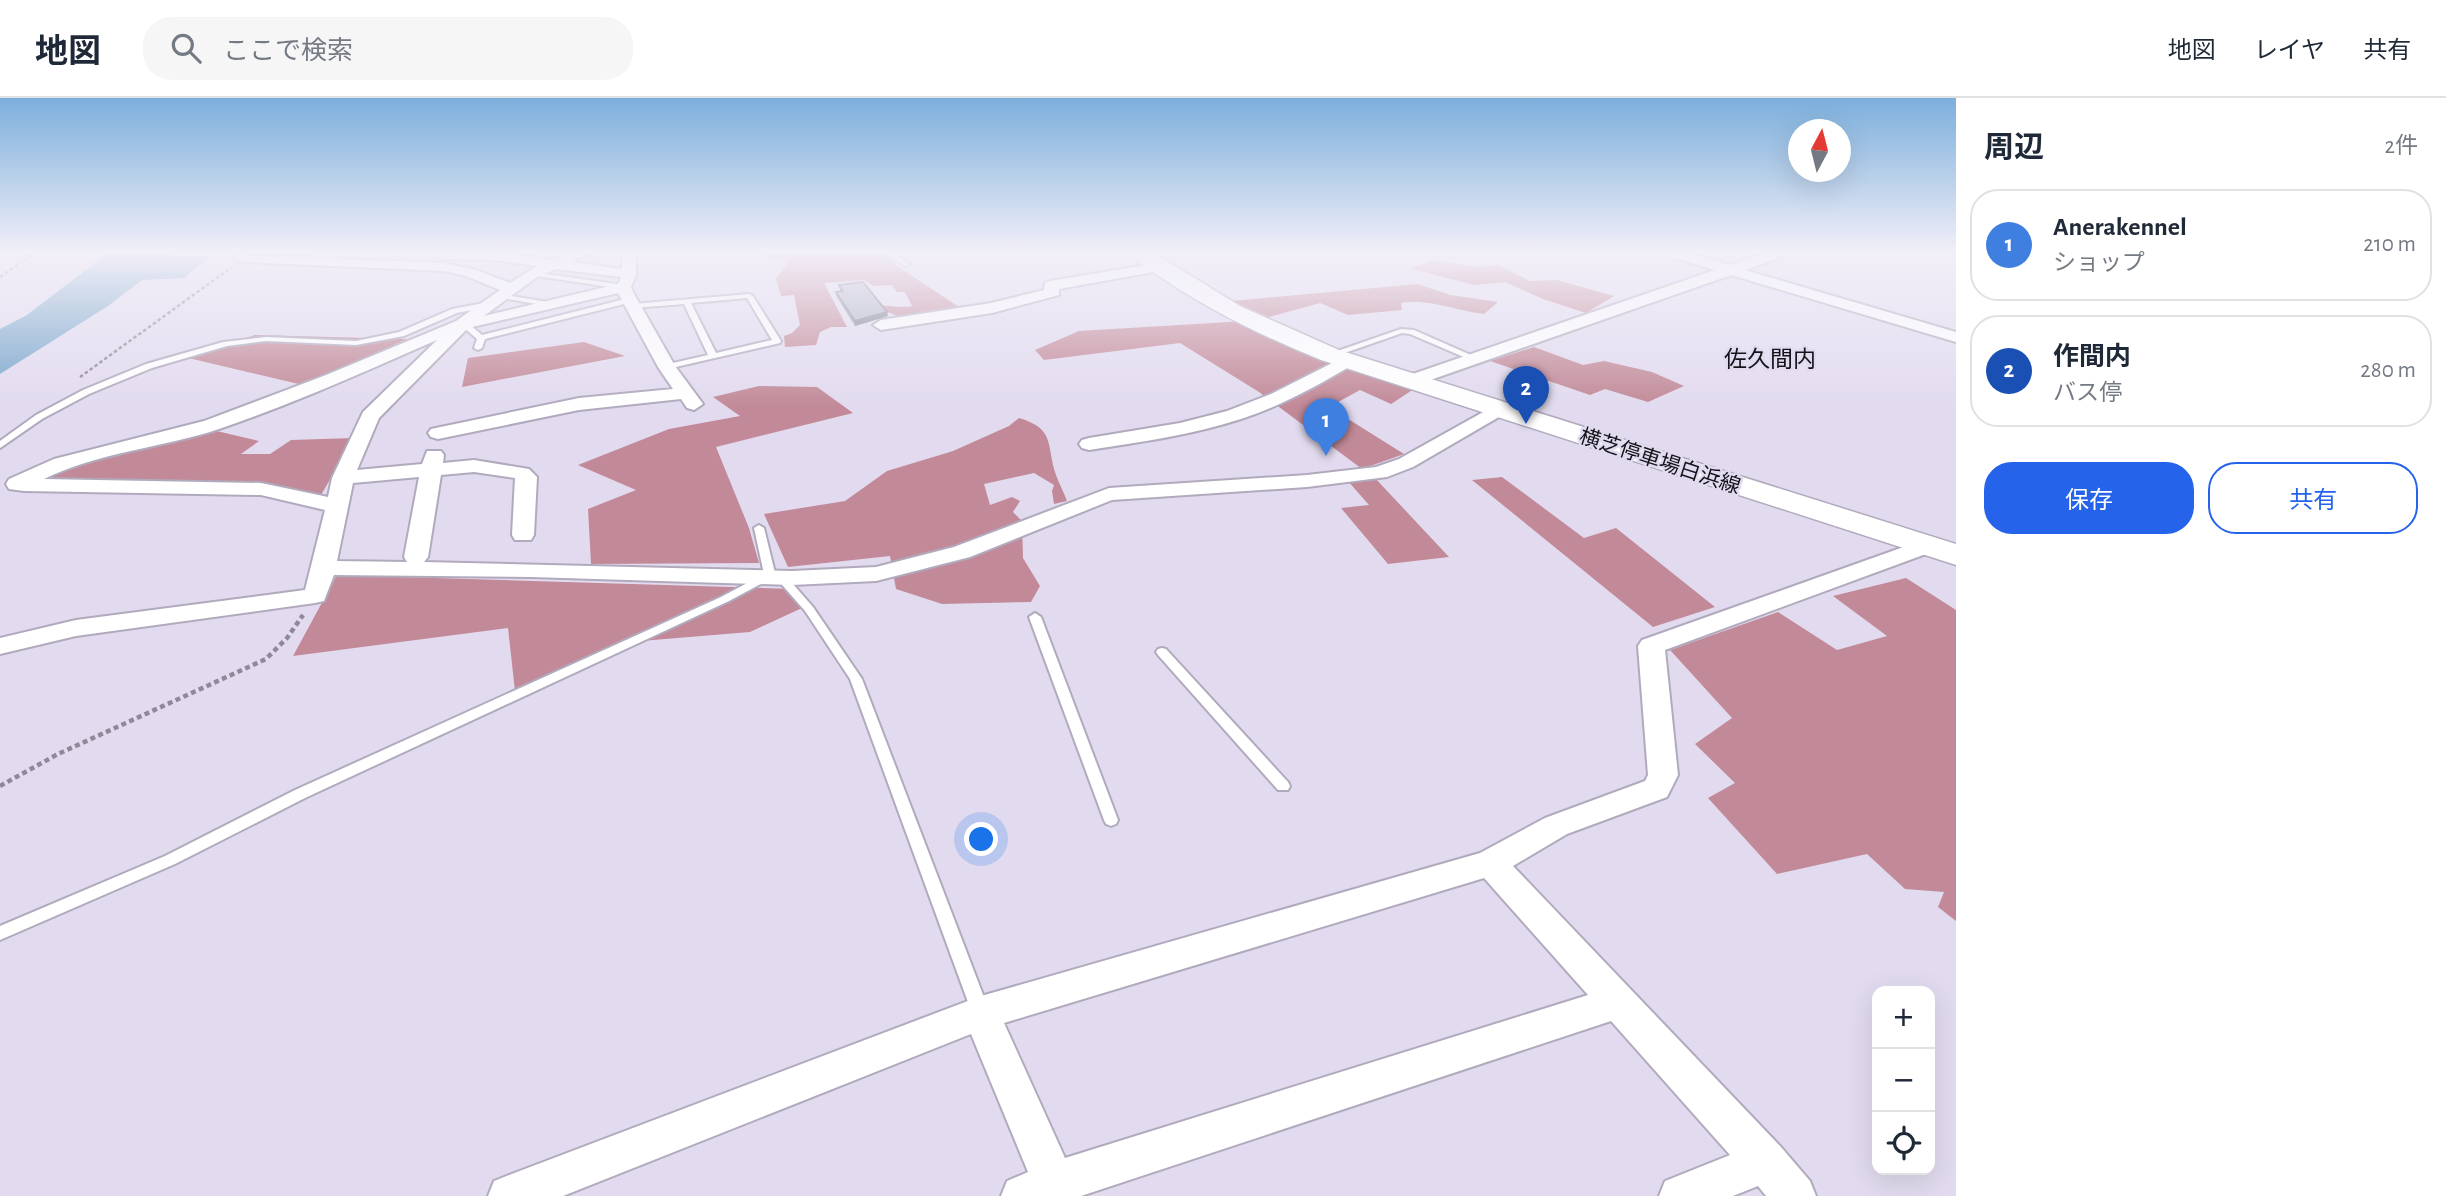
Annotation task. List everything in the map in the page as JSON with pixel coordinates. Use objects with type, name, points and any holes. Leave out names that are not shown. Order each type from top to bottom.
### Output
[{"type":"main road","name":"横芝停車場白浜線","points":[[1227,304],[1272,330],[1338,358],[1956,555]]},
{"type":"street","points":[[0,646],[76,628],[315,596],[324,568],[343,478],[370,416],[463,325],[490,304]]},
{"type":"street","points":[[338,506],[261,489],[17,484],[61,463],[211,425],[332,379],[438,332],[553,304]]},
{"type":"street","points":[[635,304],[667,367],[691,400]]},
{"type":"street","points":[[881,326],[1006,304]]},
{"type":"street","points":[[1410,381],[1632,304]]},
{"type":"street","points":[[1845,304],[1956,337]]},
{"type":"street","points":[[1089,444],[1200,424],[1236,414],[1313,381],[1338,358]]},
{"type":"street","points":[[416,557],[439,424],[579,404],[691,400]]},
{"type":"street","points":[[324,568],[773,577],[876,574],[961,552],[1109,494],[1307,481],[1380,472],[1406,463],[1501,410]]},
{"type":"street","points":[[343,478],[474,466],[522,473],[526,477],[523,535]]},
{"type":"street","points":[[509,1196],[981,1013],[1490,863],[1556,826],[1656,789],[1663,775],[1651,646],[1926,546]]},
{"type":"street","points":[[1490,863],[1795,1196]]},
{"type":"street","points":[[981,1013],[1045,1191],[1618,1002]]},
{"type":"street","points":[[1681,1196],[1766,1162]]},
{"type":"lane","points":[[0,445],[39,416],[61,404],[149,366],[247,339],[356,343],[372,341],[401,334],[477,304]]},
{"type":"lane","points":[[481,338],[590,304]]},
{"type":"lane","points":[[688,304],[713,356]]},
{"type":"lane","points":[[667,367],[777,341],[754,304]]},
{"type":"lane","points":[[463,325],[481,338]]},
{"type":"lane","points":[[1338,358],[1401,331],[1411,332],[1476,359]]},
{"type":"lane","points":[[478,348],[481,338]]},
{"type":"lane","points":[[759,528],[773,577],[809,609],[856,679],[981,1013]]},
{"type":"lane","points":[[0,933],[170,860],[300,794],[773,577]]},
{"type":"lane","points":[[1035,617],[1111,820]]},
{"type":"lane","points":[[1162,652],[1283,786]]},
{"type":"path","points":[[74,381],[180,304]]},
{"type":"path","points":[[0,786],[58,754],[266,659],[287,638],[315,596]]},
{"type":"shaded area","points":[[796,304],[835,304],[847,327],[831,327],[820,332],[816,345],[785,347],[784,336],[800,325]]},
{"type":"shaded area","points":[[955,304],[965,311],[906,320],[888,312],[870,314],[867,306]]},
{"type":"shaded area","points":[[1239,304],[1315,304],[1269,317]]},
{"type":"shaded area","points":[[1323,304],[1401,304],[1402,310],[1348,315]]},
{"type":"shaded area","points":[[1438,304],[1495,304],[1484,314]]},
{"type":"shaded area","points":[[1559,304],[1600,304],[1586,313]]},
{"type":"shaded area","points":[[1246,321],[1296,350],[1414,389],[1391,404],[1360,390],[1329,407],[1404,454],[1362,469],[1259,392],[1180,343],[1044,360],[1035,350],[1079,331]]},
{"type":"shaded area","points":[[255,335],[407,339],[303,385],[184,357]]},
{"type":"shaded area","points":[[584,342],[625,356],[462,387],[468,358]]},
{"type":"shaded area","points":[[1534,347],[1583,365],[1604,361],[1652,372],[1684,386],[1648,402],[1605,389],[1590,395],[1490,361]]},
{"type":"shaded area","points":[[759,386],[817,387],[853,413],[716,447],[749,528],[759,563],[591,564],[588,509],[636,490],[578,465],[669,429],[740,416],[713,397]]},
{"type":"shaded area","points":[[1019,418],[1039,427],[1048,439],[1056,475],[1067,501],[1054,504],[1054,485],[1034,473],[984,484],[990,505],[1012,497],[1020,501],[1013,512],[1022,521],[1023,558],[1040,586],[1031,602],[942,604],[896,589],[890,556],[788,567],[764,514],[845,501],[887,471],[953,451],[1009,426]]},
{"type":"shaded area","points":[[208,429],[259,441],[241,454],[270,454],[291,440],[354,438],[321,495],[252,486],[40,479],[71,464]]},
{"type":"shaded area","points":[[1502,477],[1584,538],[1616,528],[1715,607],[1653,627],[1472,480]]},
{"type":"shaded area","points":[[1375,478],[1449,557],[1388,564],[1341,508],[1369,505],[1347,480]]},
{"type":"shaded area","points":[[337,575],[794,589],[802,608],[750,632],[629,642],[515,691],[508,628],[293,656]]},
{"type":"shaded area","points":[[1906,578],[1956,610],[1956,921],[1938,907],[1944,892],[1905,889],[1867,854],[1777,874],[1708,798],[1735,783],[1695,744],[1732,718],[1670,650],[1778,612],[1837,650],[1887,636],[1833,596]]},
{"type":"water","points":[[41,304],[110,304],[0,374],[0,329]]},
{"type":"building","points":[[844,304],[881,304],[887,312],[855,321]]},
{"type":"place","name":"作間内","points":[[1526,424]]},
{"type":"place","name":"Anerakennel","points":[[1326,456]]},
{"type":"district","name":"佐久間内","points":[[1770,359]]}]
